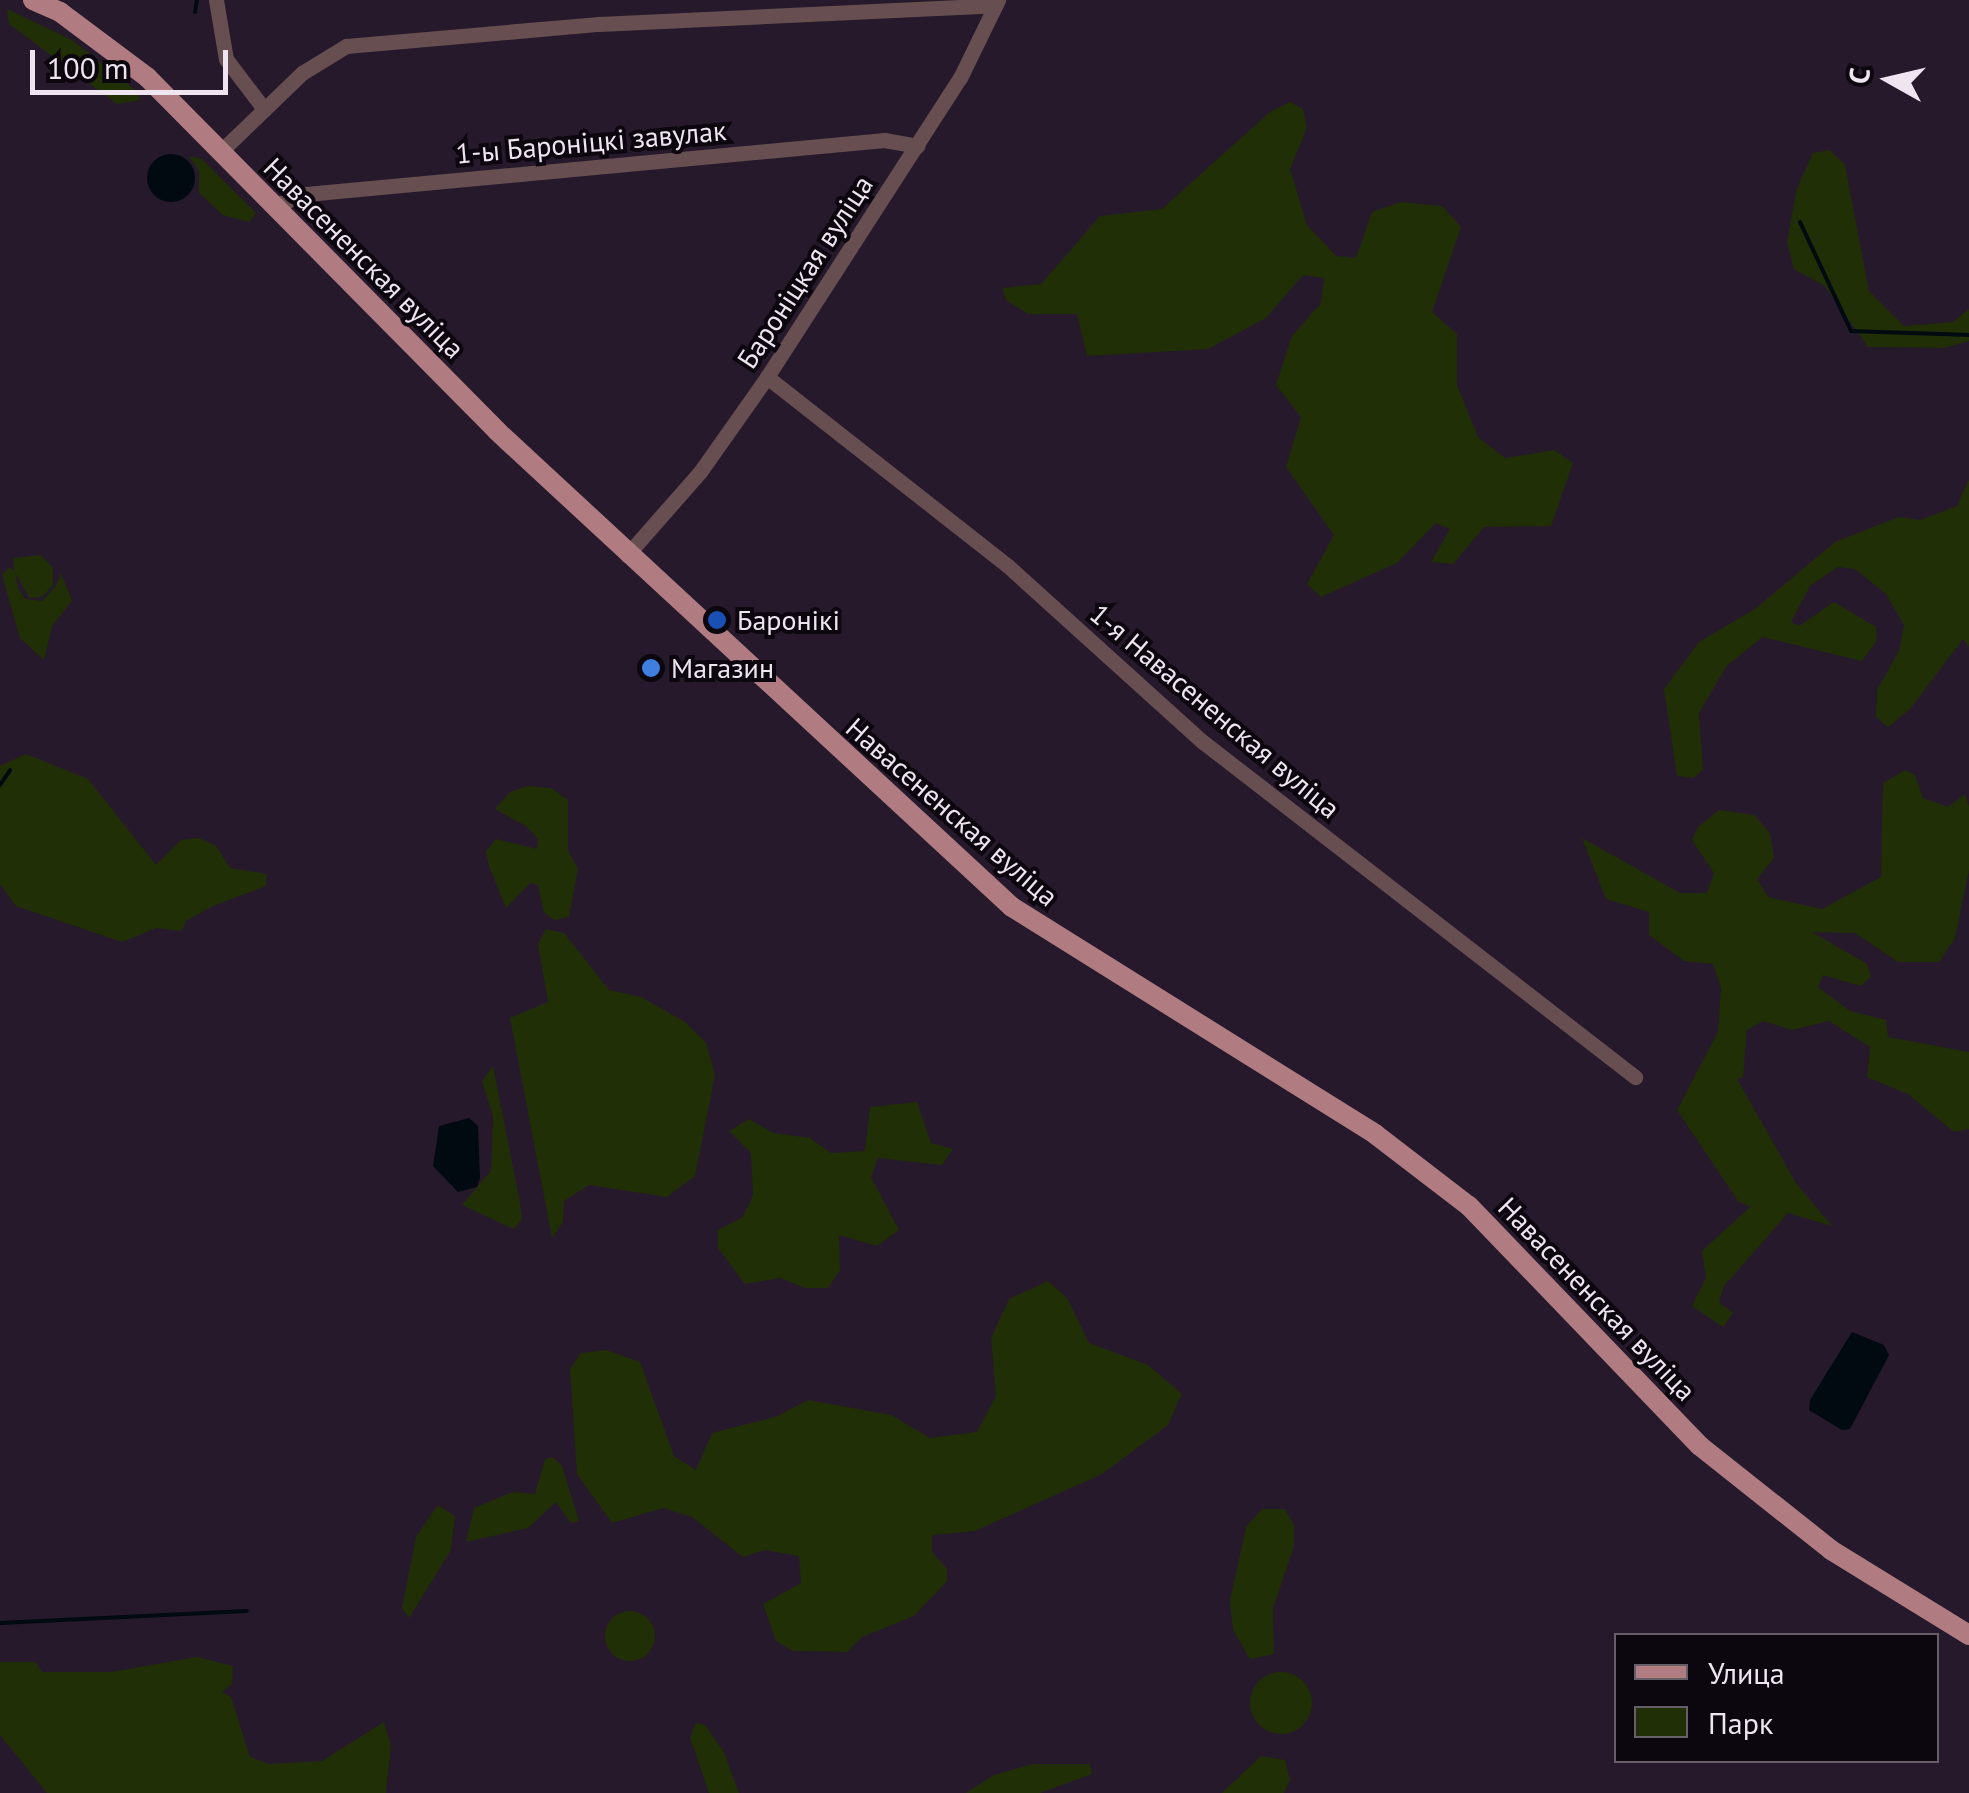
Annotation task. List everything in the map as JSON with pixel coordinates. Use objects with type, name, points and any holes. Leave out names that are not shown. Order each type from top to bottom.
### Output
[{"type":"main road","name":"Навасененская вуліца","points":[[33,0],[60,12],[147,76],[272,206],[628,555],[1012,907],[1375,1134],[1470,1206],[1700,1446],[1891,1590],[1969,1634]]},
{"type":"street","points":[[216,0],[226,58],[264,110]]},
{"type":"street","points":[[220,152],[302,73],[346,46],[599,24],[997,3]]},
{"type":"street","name":"Бароніцкая вуліца","points":[[628,555],[700,472],[767,377],[917,146],[997,3]]},
{"type":"street","name":"1-ы Бароніцкі завулак","points":[[272,206],[325,192],[884,140],[917,146]]},
{"type":"street","name":"1-я Навасененская вуліца","points":[[767,377],[1008,566],[1203,742],[1635,1077]]},
{"type":"green space","points":[[7,9],[72,40],[138,92],[140,100],[117,104],[9,24]]},
{"type":"green space","points":[[1290,102],[1303,109],[1307,128],[1290,169],[1307,225],[1336,256],[1356,258],[1372,212],[1400,202],[1442,206],[1461,227],[1432,312],[1457,334],[1457,385],[1478,437],[1505,458],[1554,450],[1573,463],[1551,526],[1484,527],[1453,564],[1431,562],[1450,529],[1436,523],[1397,563],[1321,597],[1307,584],[1334,535],[1286,467],[1301,417],[1276,385],[1292,336],[1321,303],[1324,278],[1303,275],[1266,318],[1208,349],[1087,356],[1077,314],[1028,314],[1006,300],[1002,288],[1041,284],[1100,216],[1162,209],[1270,112]]},
{"type":"green space","points":[[1830,150],[1845,165],[1869,291],[1904,326],[1953,322],[1969,309],[1969,341],[1944,348],[1868,347],[1825,286],[1794,269],[1787,242],[1797,188],[1813,153]]},
{"type":"green space","points":[[189,156],[202,159],[256,213],[249,222],[223,215],[199,193],[199,171]]},
{"type":"green space","points":[[1969,479],[1969,647],[1963,639],[1910,709],[1888,727],[1876,717],[1877,690],[1899,651],[1904,625],[1886,594],[1855,569],[1838,567],[1810,586],[1791,622],[1799,626],[1834,602],[1876,627],[1877,640],[1862,661],[1762,637],[1726,667],[1699,713],[1703,769],[1694,778],[1677,776],[1664,689],[1699,642],[1755,609],[1835,542],[1899,517],[1920,520],[1957,506]]},
{"type":"green space","points":[[41,555],[53,568],[53,585],[42,597],[29,598],[15,572],[25,599],[42,601],[56,586],[61,573],[72,601],[52,626],[44,660],[20,638],[2,575],[9,567],[14,571],[13,558]]},
{"type":"green space","points":[[26,754],[88,779],[156,865],[181,840],[199,838],[216,846],[230,868],[267,874],[266,886],[213,906],[186,921],[182,931],[156,928],[122,942],[16,906],[0,884],[0,766]]},
{"type":"green space","points":[[1905,770],[1915,775],[1923,798],[1948,807],[1965,794],[1969,806],[1969,870],[1955,938],[1939,962],[1898,962],[1855,933],[1812,932],[1867,964],[1871,977],[1861,986],[1823,975],[1818,987],[1850,1011],[1886,1020],[1888,1037],[1969,1052],[1969,1129],[1954,1132],[1908,1094],[1867,1077],[1870,1047],[1829,1021],[1792,1030],[1763,1021],[1747,1030],[1743,1077],[1737,1079],[1796,1183],[1832,1226],[1788,1213],[1724,1286],[1719,1302],[1733,1313],[1723,1327],[1692,1306],[1706,1278],[1702,1251],[1750,1207],[1738,1201],[1677,1110],[1718,1032],[1721,988],[1713,964],[1684,961],[1649,935],[1649,912],[1606,899],[1582,838],[1680,893],[1707,893],[1714,873],[1692,840],[1698,827],[1719,810],[1754,815],[1770,833],[1774,858],[1757,879],[1768,897],[1822,909],[1881,877],[1883,783]]},
{"type":"green space","points":[[528,786],[551,788],[568,800],[568,850],[578,869],[569,917],[554,920],[544,912],[538,885],[530,883],[506,908],[489,866],[486,851],[496,839],[537,849],[538,839],[526,826],[495,809],[510,792]]},
{"type":"green space","points":[[546,929],[564,933],[609,990],[641,997],[685,1022],[706,1043],[715,1075],[695,1176],[667,1197],[589,1185],[564,1201],[563,1222],[552,1238],[510,1018],[548,1002],[538,944]]},
{"type":"green space","points":[[493,1066],[520,1203],[522,1219],[514,1229],[462,1205],[491,1171],[493,1116],[482,1081]]},
{"type":"green space","points":[[917,1102],[931,1143],[953,1149],[942,1165],[878,1158],[871,1177],[899,1230],[877,1246],[839,1235],[840,1270],[828,1288],[805,1288],[780,1278],[745,1284],[718,1248],[718,1230],[743,1217],[753,1195],[751,1153],[729,1131],[749,1119],[773,1133],[810,1138],[831,1153],[865,1151],[870,1107]]},
{"type":"green space","points":[[1048,1281],[1067,1298],[1089,1343],[1148,1365],[1182,1394],[1168,1425],[1102,1474],[975,1531],[932,1535],[932,1552],[947,1569],[947,1581],[914,1616],[862,1637],[847,1652],[793,1651],[776,1641],[763,1604],[801,1583],[799,1556],[765,1550],[743,1557],[692,1517],[663,1508],[612,1523],[577,1474],[570,1369],[581,1353],[606,1350],[640,1362],[674,1456],[696,1470],[712,1433],[775,1417],[808,1400],[891,1415],[930,1438],[977,1432],[996,1396],[991,1338],[1009,1299]]},
{"type":"green space","points":[[553,1457],[562,1466],[579,1521],[571,1523],[556,1502],[528,1528],[466,1542],[474,1508],[513,1492],[535,1494],[545,1459]]},
{"type":"green space","points":[[438,1505],[455,1516],[451,1550],[409,1618],[402,1608],[416,1537]]},
{"type":"green space","points":[[1262,1509],[1285,1509],[1294,1525],[1294,1546],[1273,1608],[1274,1654],[1250,1659],[1233,1630],[1230,1601],[1246,1527]]},
{"type":"green space","points":[[630,1611],[648,1618],[655,1636],[648,1654],[630,1661],[612,1654],[605,1636],[612,1618]]},
{"type":"green space","points":[[197,1657],[233,1666],[232,1684],[222,1692],[231,1697],[250,1757],[269,1764],[322,1761],[384,1722],[391,1746],[386,1793],[47,1793],[0,1735],[0,1662],[35,1662],[42,1672],[111,1672]]},
{"type":"green space","points":[[1281,1672],[1303,1681],[1312,1703],[1303,1725],[1281,1734],[1259,1725],[1250,1703],[1259,1681]]},
{"type":"green space","points":[[696,1723],[705,1725],[724,1752],[739,1793],[709,1793],[690,1737]]},
{"type":"green space","points":[[1261,1756],[1285,1760],[1290,1780],[1284,1793],[1222,1793]]},
{"type":"green space","points":[[1033,1764],[1090,1764],[1092,1774],[1040,1793],[966,1793],[994,1775]]},
{"type":"shaded area","points":[[171,154],[188,161],[195,178],[188,195],[171,202],[154,195],[147,178],[154,161]]},
{"type":"shaded area","points":[[469,1118],[478,1126],[480,1178],[477,1187],[458,1192],[433,1166],[439,1126]]},
{"type":"shaded area","points":[[1852,1332],[1884,1345],[1889,1355],[1850,1429],[1842,1430],[1809,1410],[1810,1400]]},
{"type":"waterway","points":[[195,12],[197,0]]},
{"type":"waterway","points":[[1800,222],[1851,331],[1969,335]]},
{"type":"waterway","points":[[0,785],[10,770]]},
{"type":"waterway","points":[[0,1623],[247,1611]]},
{"type":"place","name":"Баронікі","points":[[717,620]]},
{"type":"place","name":"Магазин","points":[[651,668]]}]
